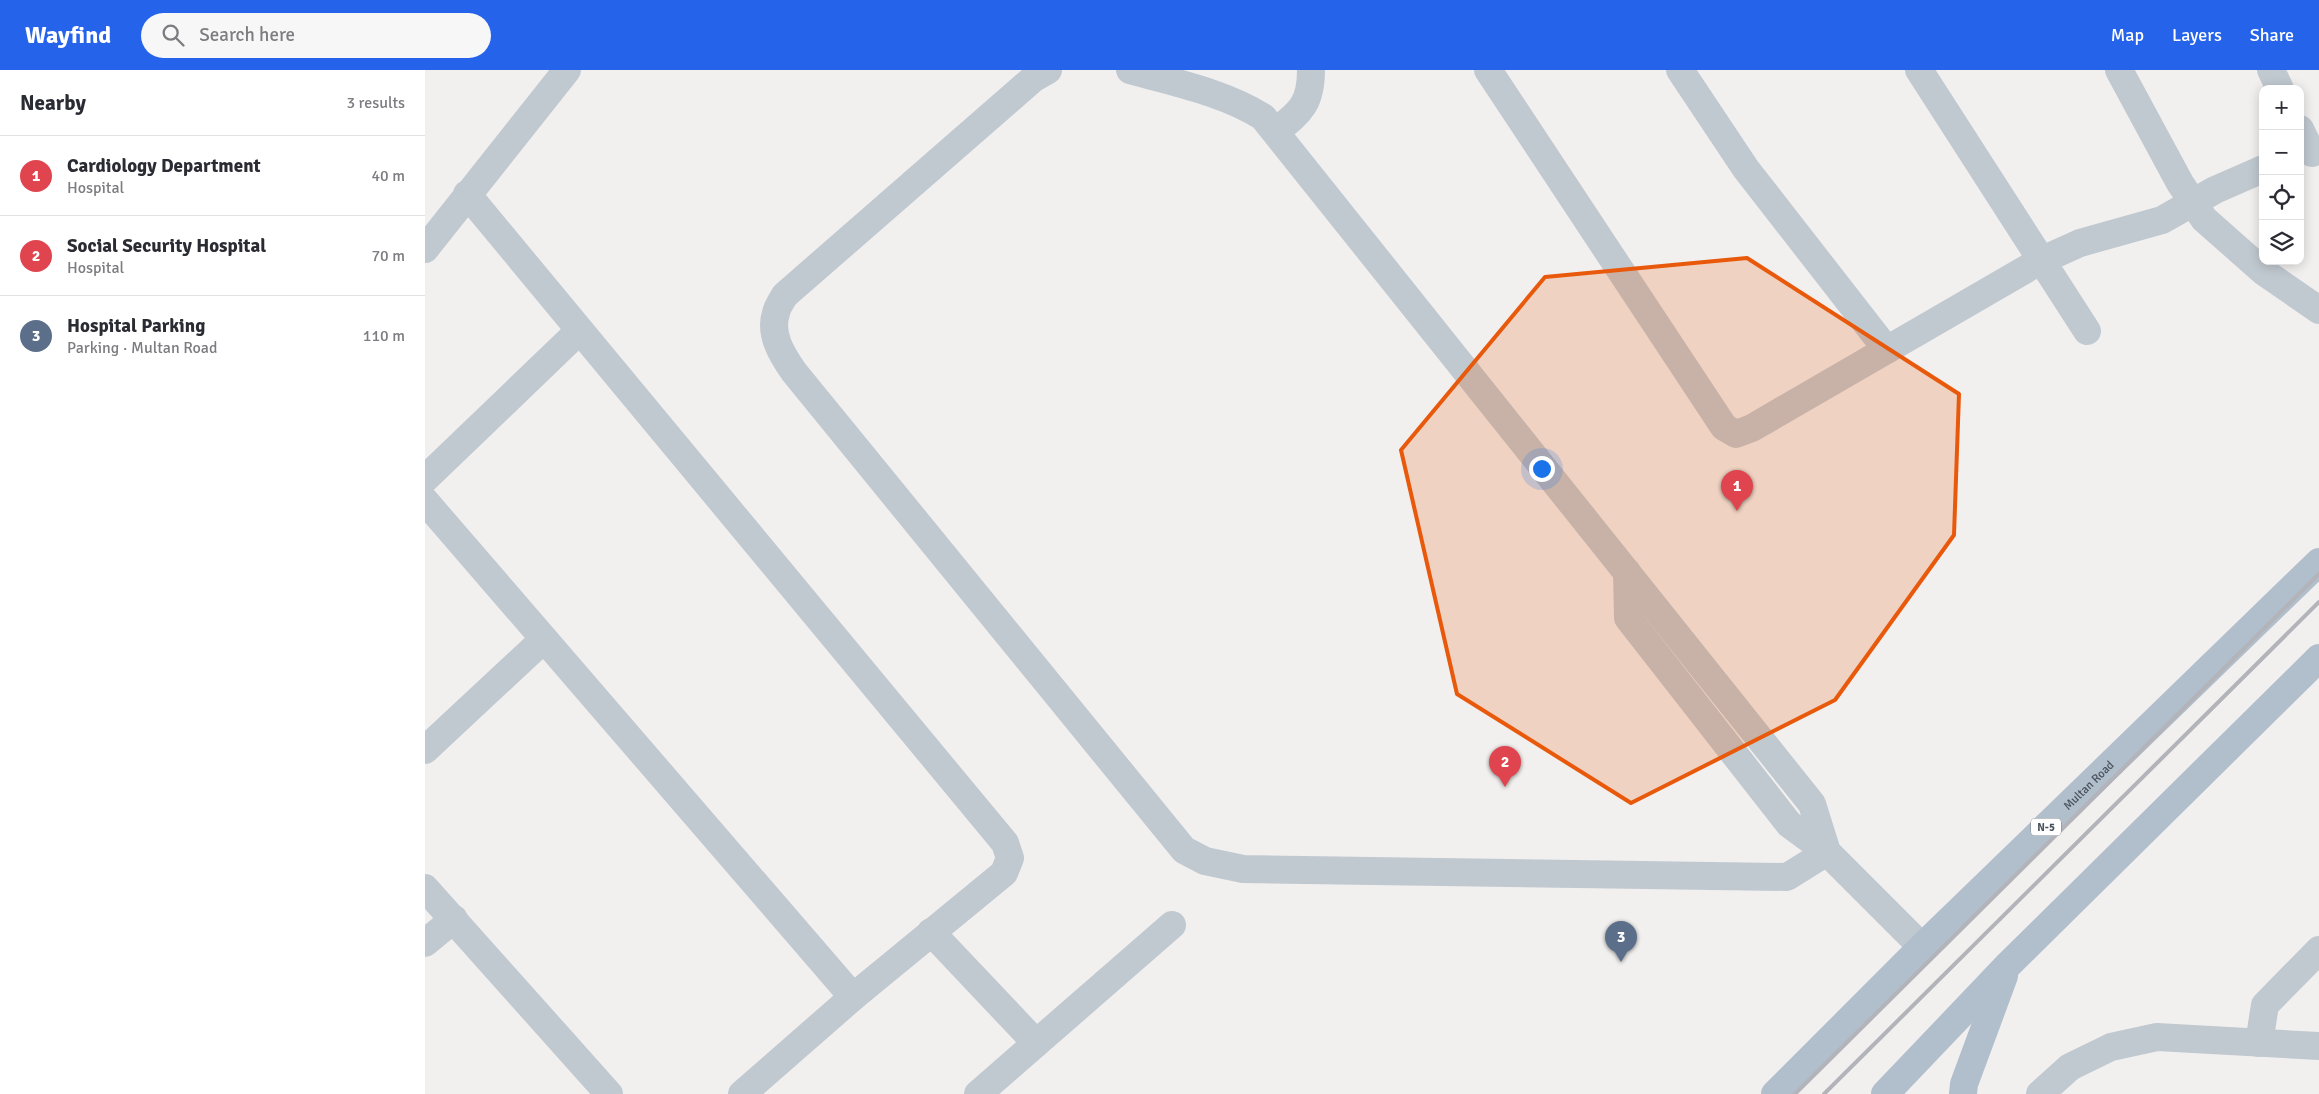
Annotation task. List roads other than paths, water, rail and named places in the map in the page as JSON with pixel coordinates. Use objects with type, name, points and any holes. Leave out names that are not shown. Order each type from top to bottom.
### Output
[{"type":"main road","name":"Multan Road","points":[[1775,1094],[1922,947],[2319,562]]},
{"type":"main road","points":[[1885,1094],[2008,965],[2319,658]]},
{"type":"main road","points":[[1963,1094],[1964,1084],[2008,965]]},
{"type":"street","points":[[425,248],[567,70]]},
{"type":"street","points":[[1130,70],[1243,104],[1263,116],[1812,804],[1827,852],[1922,947]]},
{"type":"street","points":[[1276,131],[1299,114],[1307,101],[1311,86],[1311,70]]},
{"type":"street","points":[[1488,70],[1724,427],[1736,434],[1752,428],[2041,261],[2080,243],[2162,220],[2215,190],[2259,170]]},
{"type":"street","points":[[1680,70],[1746,170],[1887,350]]},
{"type":"street","points":[[1919,70],[2087,331]]},
{"type":"street","points":[[2119,70],[2180,183],[2204,219],[2264,272],[2319,310]]},
{"type":"street","points":[[2271,70],[2278,85]]},
{"type":"street","points":[[1037,73],[785,295],[775,313],[775,334],[782,355],[794,372],[1184,850],[1205,861],[1243,869],[1787,877],[1827,852]]},
{"type":"street","points":[[2300,130],[2311,154]]},
{"type":"street","points":[[467,194],[1005,843],[1010,858],[1004,873],[853,996],[750,1091]]},
{"type":"street","points":[[425,479],[579,331]]},
{"type":"street","points":[[425,501],[853,996]]},
{"type":"street","points":[[425,750],[544,639]]},
{"type":"street","points":[[425,888],[609,1094]]},
{"type":"street","points":[[425,943],[454,919]]},
{"type":"street","points":[[978,1094],[1172,925]]},
{"type":"street","points":[[931,932],[1037,1043]]},
{"type":"street","points":[[2259,1043],[2265,1005],[2319,950]]},
{"type":"street","points":[[2039,1094],[2070,1068],[2111,1047],[2157,1037],[2319,1046]]},
{"type":"railway","points":[[1795,1094],[2319,574]]},
{"type":"railway","points":[[1824,1094],[2319,602]]},
{"type":"place","name":"Cardiology Department","points":[[1737,511]]},
{"type":"place","name":"Social Security Hospital","points":[[1505,787]]},
{"type":"place","name":"Hospital Parking","points":[[1621,962]]}]
